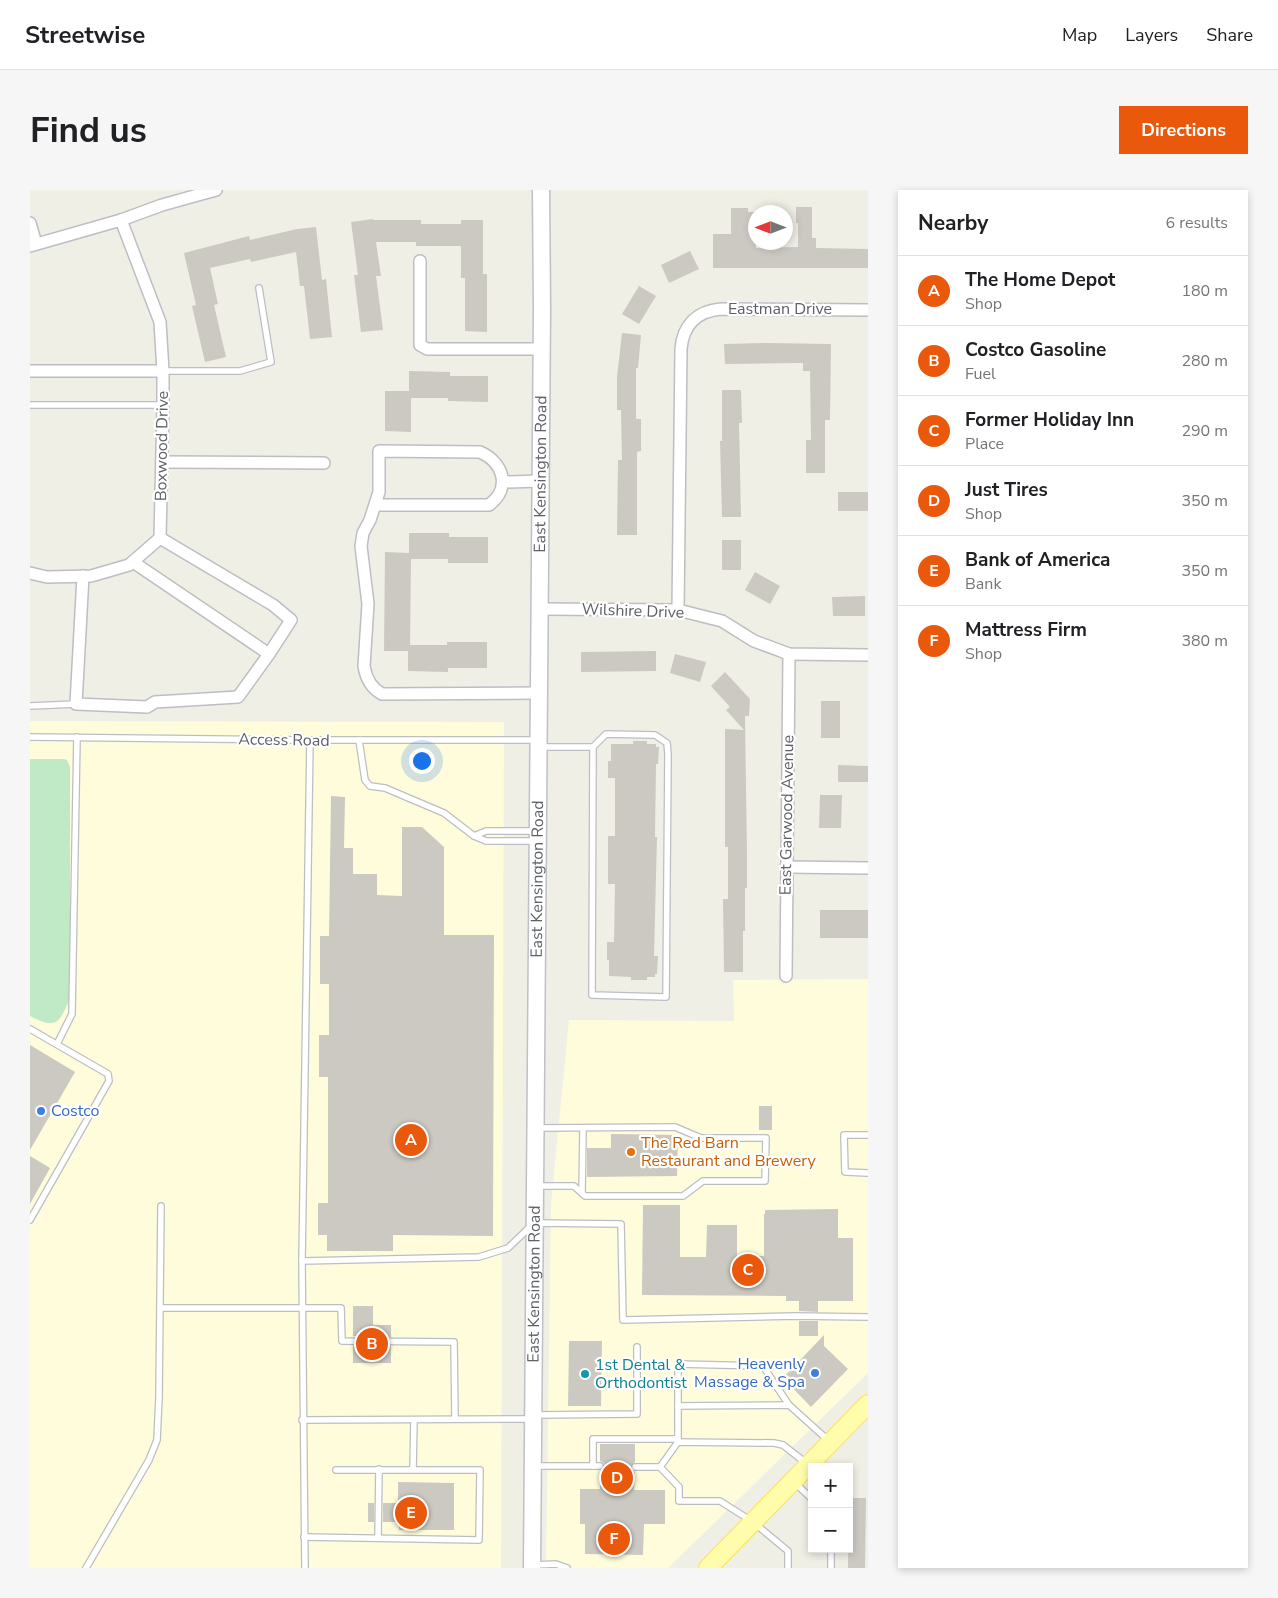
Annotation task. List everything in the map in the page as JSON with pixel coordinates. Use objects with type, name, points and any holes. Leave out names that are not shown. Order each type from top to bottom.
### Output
[{"type":"main road","name":"East Kensington Road","points":[[532,1566],[540,609],[541,190]]},
{"type":"main road","points":[[810,1463],[868,1404]]},
{"type":"main road","points":[[708,1568],[808,1465]]},
{"type":"street","points":[[30,224],[33,245],[216,190]]},
{"type":"street","name":"Boxwood Drive","points":[[121,220],[160,322],[163,371],[160,538]]},
{"type":"street","points":[[420,260],[420,345],[427,349],[541,349]]},
{"type":"street","name":"Eastman Drive","points":[[678,610],[681,349],[685,332],[694,319],[705,312],[721,309],[868,310]]},
{"type":"street","points":[[30,371],[163,371]]},
{"type":"street","points":[[376,505],[489,505],[495,501],[504,482],[500,468],[494,461],[480,452],[379,451],[379,492],[360,546],[368,604],[365,676],[375,690],[382,694],[539,693]]},
{"type":"street","points":[[162,462],[324,463]]},
{"type":"street","points":[[504,482],[540,481]]},
{"type":"street","points":[[30,573],[47,577],[84,576],[101,573],[130,564],[160,538],[273,605],[291,620],[238,697],[155,702],[147,707],[76,704],[84,576]]},
{"type":"street","points":[[133,562],[269,654]]},
{"type":"street","name":"Wilshire Drive","points":[[540,609],[678,610],[722,621],[754,641],[789,654],[868,655]]},
{"type":"street","name":"East Garwood Avenue","points":[[786,976],[789,654]]},
{"type":"street","points":[[786,868],[868,868]]},
{"type":"lane","points":[[163,371],[240,371],[271,362],[259,288]]},
{"type":"lane","points":[[30,405],[163,405]]},
{"type":"lane","points":[[30,706],[76,704]]},
{"type":"lane","points":[[606,734],[655,735],[667,743],[666,997],[592,996],[592,747],[606,734]]},
{"type":"lane","name":"Access Road","points":[[30,736],[359,740],[592,747]]},
{"type":"lane","points":[[57,1044],[72,1014],[77,737]]},
{"type":"lane","points":[[305,1568],[302,1420],[302,1262],[310,740]]},
{"type":"lane","points":[[359,740],[365,780],[370,786],[385,788],[444,813],[474,836],[486,841],[538,836]]},
{"type":"lane","points":[[474,836],[486,831],[538,836]]},
{"type":"lane","points":[[30,1029],[108,1074],[109,1081],[30,1220]]},
{"type":"lane","points":[[535,1128],[675,1127],[701,1138],[766,1138],[765,1182],[704,1181],[683,1196],[585,1196],[574,1186],[535,1186]]},
{"type":"lane","points":[[582,1193],[583,1128]]},
{"type":"lane","points":[[868,1135],[844,1135],[845,1172],[868,1173]]},
{"type":"lane","points":[[86,1568],[149,1460],[157,1440],[160,1396],[161,1206]]},
{"type":"lane","points":[[302,1262],[479,1257],[508,1248],[534,1223],[621,1224],[624,1320],[795,1316],[868,1317]]},
{"type":"lane","points":[[160,1308],[341,1308],[342,1341],[454,1342],[455,1419]]},
{"type":"lane","points":[[302,1420],[414,1420],[637,1414],[637,1347]]},
{"type":"lane","points":[[660,1467],[678,1440],[678,1364],[763,1366],[789,1406],[831,1442]]},
{"type":"lane","points":[[678,1406],[789,1406]]},
{"type":"lane","points":[[413,1469],[414,1420]]},
{"type":"lane","points":[[533,1466],[596,1466],[593,1439],[774,1443],[783,1445],[808,1465]]},
{"type":"lane","points":[[635,1467],[660,1467],[679,1487],[679,1501],[720,1501],[752,1522],[788,1551],[788,1568]]},
{"type":"lane","points":[[378,1538],[379,1469]]},
{"type":"lane","points":[[304,1537],[479,1540],[480,1470],[336,1470]]},
{"type":"lane","points":[[793,1481],[808,1495]]},
{"type":"lane","points":[[831,1553],[831,1568]]},
{"type":"lane","points":[[532,1566],[556,1564],[568,1568]]},
{"type":"shaded area","points":[[30,721],[504,722],[501,1568],[30,1568]]},
{"type":"shaded area","points":[[868,979],[868,1373],[668,1568],[546,1568],[551,1204],[569,1020],[734,1021],[733,980]]},
{"type":"green space","points":[[30,759],[64,759],[67,760],[70,767],[70,998],[63,1014],[55,1022],[51,1023],[30,1016]]},
{"type":"building","points":[[796,207],[812,207],[812,238],[816,238],[816,248],[868,249],[868,268],[713,268],[713,234],[731,234],[731,208],[748,208],[748,250],[793,250],[793,247],[798,247],[798,223],[796,223]]},
{"type":"building","points":[[373,219],[421,220],[421,224],[461,224],[461,220],[483,220],[483,274],[487,274],[487,332],[465,331],[465,278],[461,278],[461,246],[416,246],[416,242],[376,242],[381,276],[376,276],[383,330],[361,332],[354,275],[358,275],[351,222]]},
{"type":"building","points":[[316,227],[322,280],[326,279],[332,337],[310,339],[304,286],[300,286],[296,252],[251,262],[250,259],[210,268],[218,304],[214,305],[226,357],[205,362],[192,306],[196,305],[184,253],[249,236],[250,240],[297,229]]},
{"type":"building","points":[[690,251],[699,269],[669,283],[661,265]]},
{"type":"building","points":[[639,286],[656,296],[639,324],[622,314]]},
{"type":"building","points":[[622,333],[641,335],[638,368],[636,368],[636,419],[641,419],[641,451],[637,452],[637,535],[617,535],[618,460],[622,460],[621,410],[617,410],[617,377]]},
{"type":"building","points":[[724,344],[831,344],[830,420],[825,420],[825,473],[806,473],[806,440],[811,440],[810,371],[803,371],[803,363],[725,364]]},
{"type":"building","points":[[409,371],[450,372],[450,376],[488,376],[488,402],[448,401],[448,398],[411,398],[411,432],[385,431],[385,391],[409,391]]},
{"type":"building","points":[[722,390],[741,390],[742,423],[739,423],[741,517],[722,517],[720,441],[722,441]]},
{"type":"building","points":[[838,492],[868,492],[868,511],[838,511]]},
{"type":"building","points":[[409,533],[449,533],[449,537],[488,537],[488,563],[448,563],[448,559],[411,559],[410,645],[447,645],[447,642],[487,642],[487,668],[448,668],[448,672],[408,671],[408,651],[384,651],[385,552],[409,553]]},
{"type":"building","points":[[722,540],[741,540],[741,570],[722,570]]},
{"type":"building","points":[[755,572],[780,586],[770,604],[745,590]]},
{"type":"building","points":[[865,596],[865,616],[833,616],[832,597]]},
{"type":"building","points":[[656,651],[656,671],[581,672],[581,652]]},
{"type":"building","points":[[675,654],[706,662],[700,682],[670,673]]},
{"type":"building","points":[[725,672],[750,699],[749,716],[745,716],[747,888],[745,888],[743,972],[724,972],[723,899],[728,899],[728,847],[725,847],[725,729],[744,730],[726,710],[730,707],[711,686]]},
{"type":"building","points":[[821,701],[840,701],[840,738],[821,738]]},
{"type":"building","points":[[633,741],[647,741],[647,744],[656,744],[656,747],[659,747],[658,764],[656,764],[655,837],[657,837],[654,956],[658,956],[657,974],[655,974],[655,977],[647,977],[647,980],[631,980],[631,977],[609,976],[609,960],[607,960],[607,942],[614,942],[615,884],[608,884],[608,836],[615,836],[615,778],[608,778],[608,761],[611,761],[611,744],[633,744]]},
{"type":"building","points":[[838,765],[868,766],[868,782],[838,782]]},
{"type":"building","points":[[820,795],[842,795],[841,828],[819,828]]},
{"type":"building","points":[[331,796],[345,797],[344,848],[353,848],[353,874],[377,874],[377,895],[402,896],[402,827],[422,827],[444,847],[444,935],[494,935],[493,1236],[393,1235],[393,1251],[327,1251],[327,1235],[318,1235],[318,1203],[328,1203],[328,1077],[319,1077],[319,1035],[329,1035],[329,984],[320,984],[320,936],[329,936]]},
{"type":"building","points":[[820,910],[868,910],[868,938],[820,938]]},
{"type":"building","name":"Costco","points":[[30,1045],[75,1072],[30,1150]]},
{"type":"building","points":[[759,1106],[772,1106],[772,1130],[759,1130]]},
{"type":"building","name":"The Red Barn Restaurant and Brewery","points":[[611,1134],[678,1135],[677,1176],[587,1177],[587,1148],[611,1148]]},
{"type":"building","name":"Costco","points":[[30,1156],[50,1168],[30,1204]]},
{"type":"building","points":[[643,1205],[680,1205],[680,1257],[706,1257],[707,1225],[737,1225],[737,1256],[764,1256],[765,1210],[838,1209],[838,1238],[853,1238],[853,1301],[818,1301],[818,1312],[799,1311],[799,1301],[786,1301],[786,1296],[642,1295]]},
{"type":"building","points":[[353,1306],[373,1306],[373,1325],[391,1325],[391,1337],[353,1336]]},
{"type":"building","points":[[799,1321],[818,1321],[818,1336],[799,1336]]},
{"type":"building","name":"Heavenly Massage & Spa","points":[[824,1335],[824,1346],[848,1369],[811,1407],[783,1378]]},
{"type":"building","name":"1st Dental & Orthodontist","points":[[569,1341],[602,1341],[601,1406],[568,1406]]},
{"type":"building","points":[[353,1346],[391,1346],[391,1363],[353,1363]]},
{"type":"building","points":[[600,1444],[635,1444],[635,1462],[630,1467],[635,1472],[634,1490],[665,1490],[665,1524],[644,1524],[643,1555],[585,1554],[585,1524],[580,1524],[580,1489],[600,1489],[600,1471],[605,1466],[600,1461]]},
{"type":"building","points":[[398,1482],[454,1483],[454,1530],[399,1530],[399,1522],[383,1522],[383,1503],[398,1503]]},
{"type":"building","points":[[853,1498],[866,1498],[865,1568],[848,1568],[848,1553],[853,1553]]},
{"type":"building","points":[[368,1503],[374,1503],[374,1522],[368,1522]]},
{"type":"place","name":"Costco","points":[[41,1111]]},
{"type":"place","name":"The Home Depot","points":[[411,1140]]},
{"type":"place","name":"The Red Barn Restaurant and Brewery","points":[[631,1152]]},
{"type":"place","name":"Former Holiday Inn","points":[[748,1270]]},
{"type":"place","name":"Costco Gasoline","points":[[372,1344]]},
{"type":"place","name":"Heavenly Massage & Spa","points":[[815,1373]]},
{"type":"place","name":"1st Dental & Orthodontist","points":[[585,1374]]},
{"type":"place","name":"Just Tires","points":[[617,1478]]},
{"type":"place","name":"Bank of America","points":[[411,1513]]},
{"type":"place","name":"Mattress Firm","points":[[614,1539]]}]
